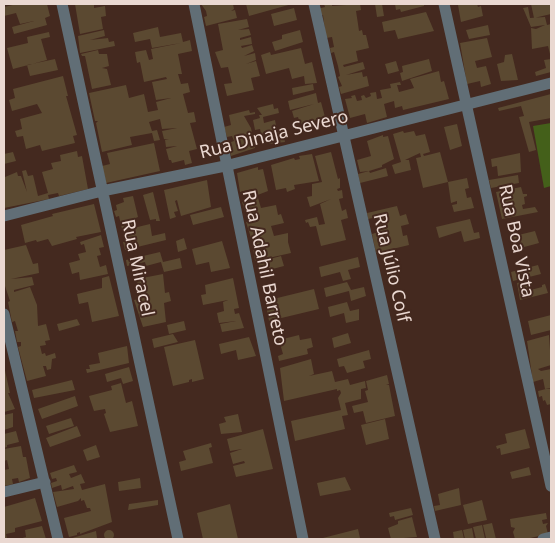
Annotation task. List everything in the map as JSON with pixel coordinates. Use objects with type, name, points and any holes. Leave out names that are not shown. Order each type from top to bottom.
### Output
[{"type":"street","name":"Rua Miracel","points":[[62,4],[178,539]]},
{"type":"street","name":"Rua Adahil Barreto","points":[[194,4],[225,166],[303,539]]},
{"type":"street","name":"Rua Júlio Colf","points":[[314,4],[435,539]]},
{"type":"street","name":"Rua Boa Vista","points":[[444,4],[468,104],[551,486]]},
{"type":"street","name":"Rua Dinaja Severo","points":[[4,216],[102,191],[225,166],[551,83]]},
{"type":"street","points":[[4,314],[58,539]]},
{"type":"street","points":[[4,492],[45,482]]},
{"type":"street","points":[[543,539],[551,537]]},
{"type":"green space","points":[[551,123],[551,186],[544,188],[533,126]]},
{"type":"building","points":[[17,4],[47,4],[50,16],[45,18],[47,25],[14,34],[12,27],[34,21],[20,24],[16,13],[4,16],[4,7]]},
{"type":"building","points":[[75,4],[94,4],[94,8],[105,6],[106,16],[101,17],[103,29],[80,34]]},
{"type":"building","points":[[201,4],[233,4],[234,9],[231,11],[235,10],[237,18],[206,26],[204,17],[207,16],[206,11]]},
{"type":"building","points":[[246,4],[292,4],[249,16]]},
{"type":"building","points":[[324,4],[332,4],[332,6],[360,4],[361,10],[356,11],[359,31],[362,30],[363,35],[366,35],[369,48],[356,51],[358,61],[343,65],[344,67],[363,62],[365,69],[346,75],[362,72],[363,77],[367,76],[369,86],[341,94],[339,87],[342,86],[338,77],[340,76],[338,66],[334,52],[331,53],[330,48],[334,47],[332,37],[326,38],[323,15],[319,16],[317,9],[325,7]]},
{"type":"building","points":[[375,4],[382,4],[384,16],[377,17]]},
{"type":"building","points":[[395,4],[424,4],[424,6],[401,12],[400,9],[396,10]]},
{"type":"building","points":[[477,4],[478,7],[481,6],[483,16],[461,22],[458,5]]},
{"type":"building","points":[[531,4],[551,4],[551,14],[534,18]]},
{"type":"building","points":[[528,7],[530,18],[545,17],[547,25],[551,24],[551,58],[548,46],[532,49],[531,28],[536,29],[545,25],[531,27],[523,8]]},
{"type":"building","points":[[294,8],[297,20],[274,26],[271,14]]},
{"type":"building","points":[[426,12],[434,31],[398,39],[395,30],[384,32],[382,22]]},
{"type":"building","points":[[247,19],[249,27],[238,30],[249,29],[251,35],[240,38],[240,40],[251,37],[252,44],[241,46],[242,48],[252,45],[254,51],[244,56],[255,53],[256,60],[246,64],[256,61],[260,76],[251,78],[254,90],[227,96],[224,84],[232,83],[228,67],[221,68],[215,52],[223,50],[218,24]]},
{"type":"building","points":[[488,25],[490,35],[469,39],[466,30]]},
{"type":"building","points":[[158,27],[160,37],[181,33],[183,42],[190,40],[192,51],[178,54],[182,74],[178,74],[181,84],[188,83],[190,92],[183,94],[188,113],[194,112],[196,122],[190,123],[197,149],[189,151],[192,163],[185,165],[184,160],[172,163],[169,160],[166,149],[177,146],[166,147],[165,140],[169,140],[164,139],[162,131],[177,128],[162,129],[160,119],[149,122],[152,131],[157,130],[160,140],[154,141],[152,133],[130,137],[132,145],[102,152],[96,123],[98,121],[95,121],[89,93],[126,85],[129,98],[144,94],[148,112],[158,110],[156,102],[171,98],[156,100],[152,82],[167,79],[166,77],[144,82],[140,62],[137,63],[135,52],[146,50],[149,60],[153,59],[151,49],[181,43],[152,48],[150,39],[135,42],[133,33]]},
{"type":"building","points":[[104,30],[105,36],[90,40],[108,38],[109,42],[114,41],[115,46],[80,53],[78,36]]},
{"type":"building","points":[[300,30],[303,42],[275,51],[272,42],[282,39],[282,35]]},
{"type":"building","points":[[49,32],[50,37],[41,39],[47,60],[13,69],[7,48],[28,43],[27,37]]},
{"type":"building","points":[[487,38],[492,57],[475,61],[477,68],[486,66],[491,84],[481,87],[480,81],[467,84],[460,43]]},
{"type":"building","points":[[301,48],[305,64],[312,62],[317,83],[305,84],[304,76],[292,79],[289,68],[266,74],[261,55],[270,52],[271,55]]},
{"type":"building","points":[[98,50],[99,54],[107,54],[109,66],[102,68],[107,69],[111,85],[92,89],[85,56],[81,54]]},
{"type":"building","points":[[512,54],[518,80],[501,81],[497,64],[504,62],[505,55]]},
{"type":"building","points":[[55,59],[58,70],[30,76],[27,65]]},
{"type":"building","points":[[429,59],[432,71],[402,81],[400,73],[403,72],[402,66]]},
{"type":"building","points":[[551,59],[551,72],[536,76],[535,72],[546,68],[544,60]]},
{"type":"building","points":[[396,61],[399,71],[388,74],[385,64]]},
{"type":"building","points":[[439,71],[441,82],[444,81],[449,99],[403,110],[402,106],[395,108],[394,101],[384,104],[387,117],[367,123],[365,114],[350,118],[345,99],[352,98],[351,96],[355,95],[357,101],[362,100],[361,96],[364,95],[366,98],[371,96],[370,93],[376,92],[377,99],[382,98],[380,90],[391,88],[390,84],[400,82],[401,85],[397,85],[399,92],[414,88],[410,79]]},
{"type":"building","points":[[63,76],[68,96],[66,96],[77,135],[73,136],[75,143],[42,151],[40,145],[26,149],[23,136],[17,137],[15,131],[22,129],[20,119],[42,113],[37,104],[12,111],[9,100],[15,98],[13,89]]},
{"type":"building","points":[[313,84],[314,90],[293,95],[292,88]]},
{"type":"building","points":[[316,93],[318,103],[321,102],[325,117],[315,120],[316,126],[308,128],[307,122],[300,124],[298,117],[294,118],[292,111],[314,104],[290,110],[288,101]]},
{"type":"building","points":[[551,94],[551,118],[529,122],[536,150],[529,152],[519,117],[524,116],[521,106],[499,111],[498,108]]},
{"type":"building","points":[[273,104],[274,109],[278,108],[279,113],[263,117],[264,123],[275,120],[277,131],[282,129],[285,142],[269,144],[267,136],[262,137],[260,129],[255,130],[253,120],[260,118],[259,115],[262,115],[257,108]]},
{"type":"building","points":[[249,110],[250,113],[255,112],[255,114],[244,116],[251,128],[255,148],[231,156],[228,143],[234,141],[232,136],[227,137],[224,127],[231,125],[229,115]]},
{"type":"building","points":[[457,124],[462,146],[450,150],[444,127]]},
{"type":"building","points":[[403,131],[404,133],[414,131],[416,136],[425,134],[430,152],[423,154],[424,156],[440,152],[448,182],[423,188],[416,158],[421,157],[420,153],[405,160],[409,160],[411,170],[395,174],[392,165],[401,162],[393,134]]},
{"type":"building","points":[[383,135],[383,137],[388,136],[394,159],[382,165],[382,167],[360,172],[357,160],[371,156],[367,141]]},
{"type":"building","points":[[154,143],[160,171],[106,183],[102,166],[110,164],[107,153]]},
{"type":"building","points":[[77,151],[78,157],[82,156],[88,189],[59,196],[58,193],[48,195],[49,199],[4,208],[5,177],[17,172],[18,176],[21,176],[27,192],[22,171],[26,170],[28,176],[33,175],[38,196],[48,193],[42,172],[53,169],[51,163],[61,161],[60,155]]},
{"type":"building","points":[[13,152],[16,161],[4,164],[4,154]]},
{"type":"building","points":[[331,152],[338,179],[340,178],[340,188],[337,189],[338,191],[342,190],[343,198],[339,199],[342,211],[346,209],[348,218],[341,220],[346,240],[321,246],[316,226],[310,227],[305,220],[317,217],[319,225],[325,224],[320,204],[331,199],[310,207],[307,197],[312,196],[312,184],[322,182],[315,156]]},
{"type":"building","points":[[520,153],[521,172],[498,176],[497,166],[492,167],[491,159]]},
{"type":"building","points":[[312,154],[319,181],[294,185],[295,189],[287,192],[286,188],[276,190],[271,165],[294,158],[295,160],[300,159],[299,156]]},
{"type":"building","points":[[258,167],[258,170],[263,169],[268,191],[255,196],[252,189],[240,192],[237,173]]},
{"type":"building","points":[[386,168],[388,176],[360,183],[358,174],[369,171],[370,173]]},
{"type":"building","points":[[518,175],[519,183],[491,188],[489,180]]},
{"type":"building","points":[[467,178],[469,188],[465,189],[467,198],[471,197],[474,208],[454,212],[452,205],[457,204],[457,201],[451,203],[448,182]]},
{"type":"building","points":[[207,180],[211,207],[181,216],[177,200],[175,201],[178,211],[174,212],[176,217],[170,219],[164,190]]},
{"type":"building","points":[[521,187],[523,194],[527,194],[524,197],[525,204],[522,205],[523,209],[535,207],[538,212],[502,219],[496,192]]},
{"type":"building","points":[[153,192],[160,221],[156,221],[156,219],[150,220],[143,195]]},
{"type":"building","points":[[133,196],[138,217],[133,219],[135,226],[122,229],[119,216],[116,217],[114,211],[117,210],[116,205],[124,202],[123,198]]},
{"type":"building","points":[[258,198],[261,208],[276,205],[278,215],[281,214],[284,223],[271,226],[274,236],[288,233],[291,253],[255,261],[252,241],[246,222],[254,221],[251,211],[245,212],[242,202]]},
{"type":"building","points":[[94,204],[101,232],[76,237],[77,239],[52,246],[48,239],[25,243],[21,225],[53,216],[52,214]]},
{"type":"building","points":[[397,206],[400,216],[406,214],[409,224],[401,226],[403,236],[407,235],[409,245],[376,253],[372,234],[378,232],[376,222],[378,221],[377,217],[368,219],[367,213]]},
{"type":"building","points":[[221,207],[224,217],[193,225],[190,215]]},
{"type":"building","points":[[470,219],[474,233],[479,232],[480,238],[464,242],[461,231],[439,238],[436,227]]},
{"type":"building","points":[[150,224],[152,236],[165,233],[166,240],[125,250],[123,242],[128,241],[125,230]]},
{"type":"building","points":[[535,231],[539,243],[513,250],[510,237]]},
{"type":"building","points":[[101,235],[104,247],[99,248],[101,255],[97,256],[100,267],[106,265],[108,274],[80,280],[79,272],[72,274],[69,263],[80,260],[78,254],[86,252],[84,244],[81,245],[80,242]]},
{"type":"building","points":[[184,238],[187,249],[178,252],[176,241]]},
{"type":"building","points":[[222,241],[230,268],[211,272],[209,262],[196,265],[192,249]]},
{"type":"building","points":[[26,245],[33,264],[38,263],[39,273],[11,279],[32,277],[34,285],[14,290],[14,292],[30,287],[37,305],[38,326],[46,324],[50,340],[45,341],[46,345],[40,346],[42,354],[45,353],[46,356],[55,353],[56,358],[52,359],[51,369],[47,370],[46,366],[43,366],[46,376],[27,381],[18,347],[21,346],[21,342],[17,342],[15,331],[18,331],[15,321],[12,322],[8,302],[10,301],[4,283],[4,250]]},
{"type":"building","points":[[160,252],[163,262],[180,258],[182,268],[164,272],[161,262],[146,266],[145,262],[127,266],[126,260]]},
{"type":"building","points":[[281,256],[284,266],[261,272],[258,262]]},
{"type":"building","points":[[358,257],[360,267],[348,270],[351,279],[343,281],[340,272],[321,277],[319,267]]},
{"type":"building","points":[[538,265],[541,274],[513,281],[511,272]]},
{"type":"building","points":[[163,274],[165,293],[169,292],[171,301],[164,303],[166,322],[143,327],[134,300],[139,299],[137,279]]},
{"type":"building","points":[[109,276],[119,316],[92,322],[88,302],[79,304],[77,294],[102,288],[102,278]]},
{"type":"building","points":[[233,278],[239,308],[234,309],[235,314],[239,313],[244,328],[222,332],[220,324],[236,321],[219,323],[217,313],[224,311],[223,302],[228,300],[203,305],[201,295],[206,294],[205,285]]},
{"type":"building","points":[[527,281],[528,286],[531,285],[532,287],[526,289],[527,291],[542,287],[545,284],[548,293],[520,300],[517,283]]},
{"type":"building","points":[[347,282],[351,290],[364,287],[366,296],[351,301],[349,291],[326,297],[324,288]]},
{"type":"building","points":[[314,289],[319,309],[269,321],[265,301]]},
{"type":"building","points":[[347,302],[350,311],[359,309],[359,320],[346,323],[344,313],[330,317],[328,307]]},
{"type":"building","points":[[551,315],[551,330],[531,335],[528,321]]},
{"type":"building","points":[[77,319],[80,325],[59,331],[57,324]]},
{"type":"building","points":[[184,321],[186,330],[169,334],[167,325]]},
{"type":"building","points":[[348,333],[351,343],[334,348],[332,338]]},
{"type":"building","points":[[173,334],[178,342],[154,348],[152,339]]},
{"type":"building","points":[[299,335],[300,340],[311,338],[313,347],[307,349],[308,354],[279,361],[278,356],[283,354],[279,340]]},
{"type":"building","points":[[549,335],[551,365],[538,369],[541,371],[551,369],[551,388],[545,389],[543,379],[533,382],[527,341]]},
{"type":"building","points":[[249,337],[256,356],[238,360],[236,350],[221,354],[219,344]]},
{"type":"building","points":[[195,340],[204,379],[192,382],[192,379],[189,382],[173,386],[164,347]]},
{"type":"building","points":[[127,346],[129,363],[87,373],[86,369],[90,369],[89,365],[100,363],[98,353]]},
{"type":"building","points":[[369,350],[371,359],[363,361],[365,368],[347,373],[344,366],[339,367],[337,359]]},
{"type":"building","points":[[311,359],[314,374],[309,376],[332,371],[335,382],[348,379],[350,385],[365,381],[366,388],[361,389],[361,399],[345,403],[348,415],[342,416],[345,429],[295,441],[291,421],[341,410],[338,398],[341,393],[337,389],[284,401],[280,368]]},
{"type":"building","points":[[4,366],[10,393],[8,393],[15,409],[4,412]]},
{"type":"building","points":[[129,367],[133,381],[123,384],[121,378],[107,382],[105,374]]},
{"type":"building","points":[[387,375],[389,384],[386,384],[389,385],[395,416],[366,423],[363,411],[354,413],[352,406],[368,402],[365,391],[368,390],[366,381]]},
{"type":"building","points":[[72,380],[75,390],[34,398],[32,390]]},
{"type":"building","points":[[121,383],[126,403],[132,401],[138,426],[110,432],[104,414],[106,413],[105,409],[94,411],[89,396],[112,390],[111,386]]},
{"type":"building","points":[[551,389],[551,404],[547,405],[545,400],[543,401],[542,396],[539,397],[538,391]]},
{"type":"building","points":[[75,396],[78,406],[42,419],[38,409]]},
{"type":"building","points":[[13,413],[13,427],[4,430],[4,415]]},
{"type":"building","points":[[238,414],[242,432],[221,434],[219,424],[226,422],[224,417]]},
{"type":"building","points":[[71,418],[74,426],[49,434],[46,426]]},
{"type":"building","points":[[385,419],[389,439],[366,445],[361,425]]},
{"type":"building","points":[[77,426],[81,436],[50,447],[46,438]]},
{"type":"building","points":[[263,429],[273,469],[236,477],[233,466],[245,463],[244,461],[233,464],[230,453],[242,449],[230,451],[227,439]]},
{"type":"building","points":[[525,429],[530,448],[501,455],[500,448],[497,449],[496,446],[507,443],[505,434]]},
{"type":"building","points":[[16,431],[19,442],[7,445],[4,448],[4,434]]},
{"type":"building","points":[[211,443],[212,447],[209,448],[213,463],[181,471],[179,462],[186,460],[183,451]]},
{"type":"building","points":[[96,445],[100,457],[87,461],[83,450]]},
{"type":"building","points":[[21,446],[23,457],[26,457],[30,478],[19,482],[18,478],[12,479],[13,484],[4,486],[4,470],[9,469],[7,460],[4,461],[4,449]]},
{"type":"building","points":[[74,465],[77,472],[69,474],[71,478],[81,474],[85,483],[80,484],[82,490],[105,484],[112,522],[69,537],[64,518],[91,511],[90,508],[87,508],[84,500],[81,501],[81,498],[78,501],[57,507],[53,492],[74,489],[73,486],[62,490],[61,485],[52,488],[51,483],[57,481],[56,478],[52,479],[50,473]]},
{"type":"building","points":[[529,467],[531,475],[512,479],[510,472]]},
{"type":"building","points":[[345,477],[351,490],[320,496],[317,483]]},
{"type":"building","points":[[140,478],[141,488],[119,491],[118,482]]},
{"type":"building","points":[[459,488],[461,505],[435,511],[434,506],[440,505],[438,494]]},
{"type":"building","points":[[35,498],[42,521],[15,528],[15,532],[6,534],[7,539],[4,539],[4,507]]},
{"type":"building","points":[[158,500],[158,505],[128,510],[129,504]]},
{"type":"building","points":[[482,500],[487,520],[468,524],[463,505]]},
{"type":"building","points":[[230,504],[238,539],[203,539],[197,513]]},
{"type":"building","points":[[411,508],[413,515],[395,520],[394,516],[390,517],[389,513]]},
{"type":"building","points":[[546,513],[547,519],[542,520],[543,524],[548,523],[546,526],[548,534],[526,539],[515,539],[513,532],[515,528],[511,527],[510,519]]},
{"type":"building","points":[[412,517],[417,537],[391,539],[388,528],[398,524],[398,521]]},
{"type":"building","points":[[492,523],[496,539],[486,538],[483,525]]},
{"type":"building","points":[[482,525],[485,539],[476,539],[473,527]]},
{"type":"building","points":[[42,526],[46,539],[19,539],[26,537],[25,530]]},
{"type":"building","points":[[472,528],[474,539],[465,539],[463,530]]},
{"type":"building","points":[[358,529],[360,538],[319,539]]},
{"type":"building","points":[[109,530],[114,535],[109,540],[104,535]]},
{"type":"building","points":[[462,530],[464,539],[454,539],[453,532]]},
{"type":"building","points":[[96,531],[97,538],[94,539],[69,539]]}]
